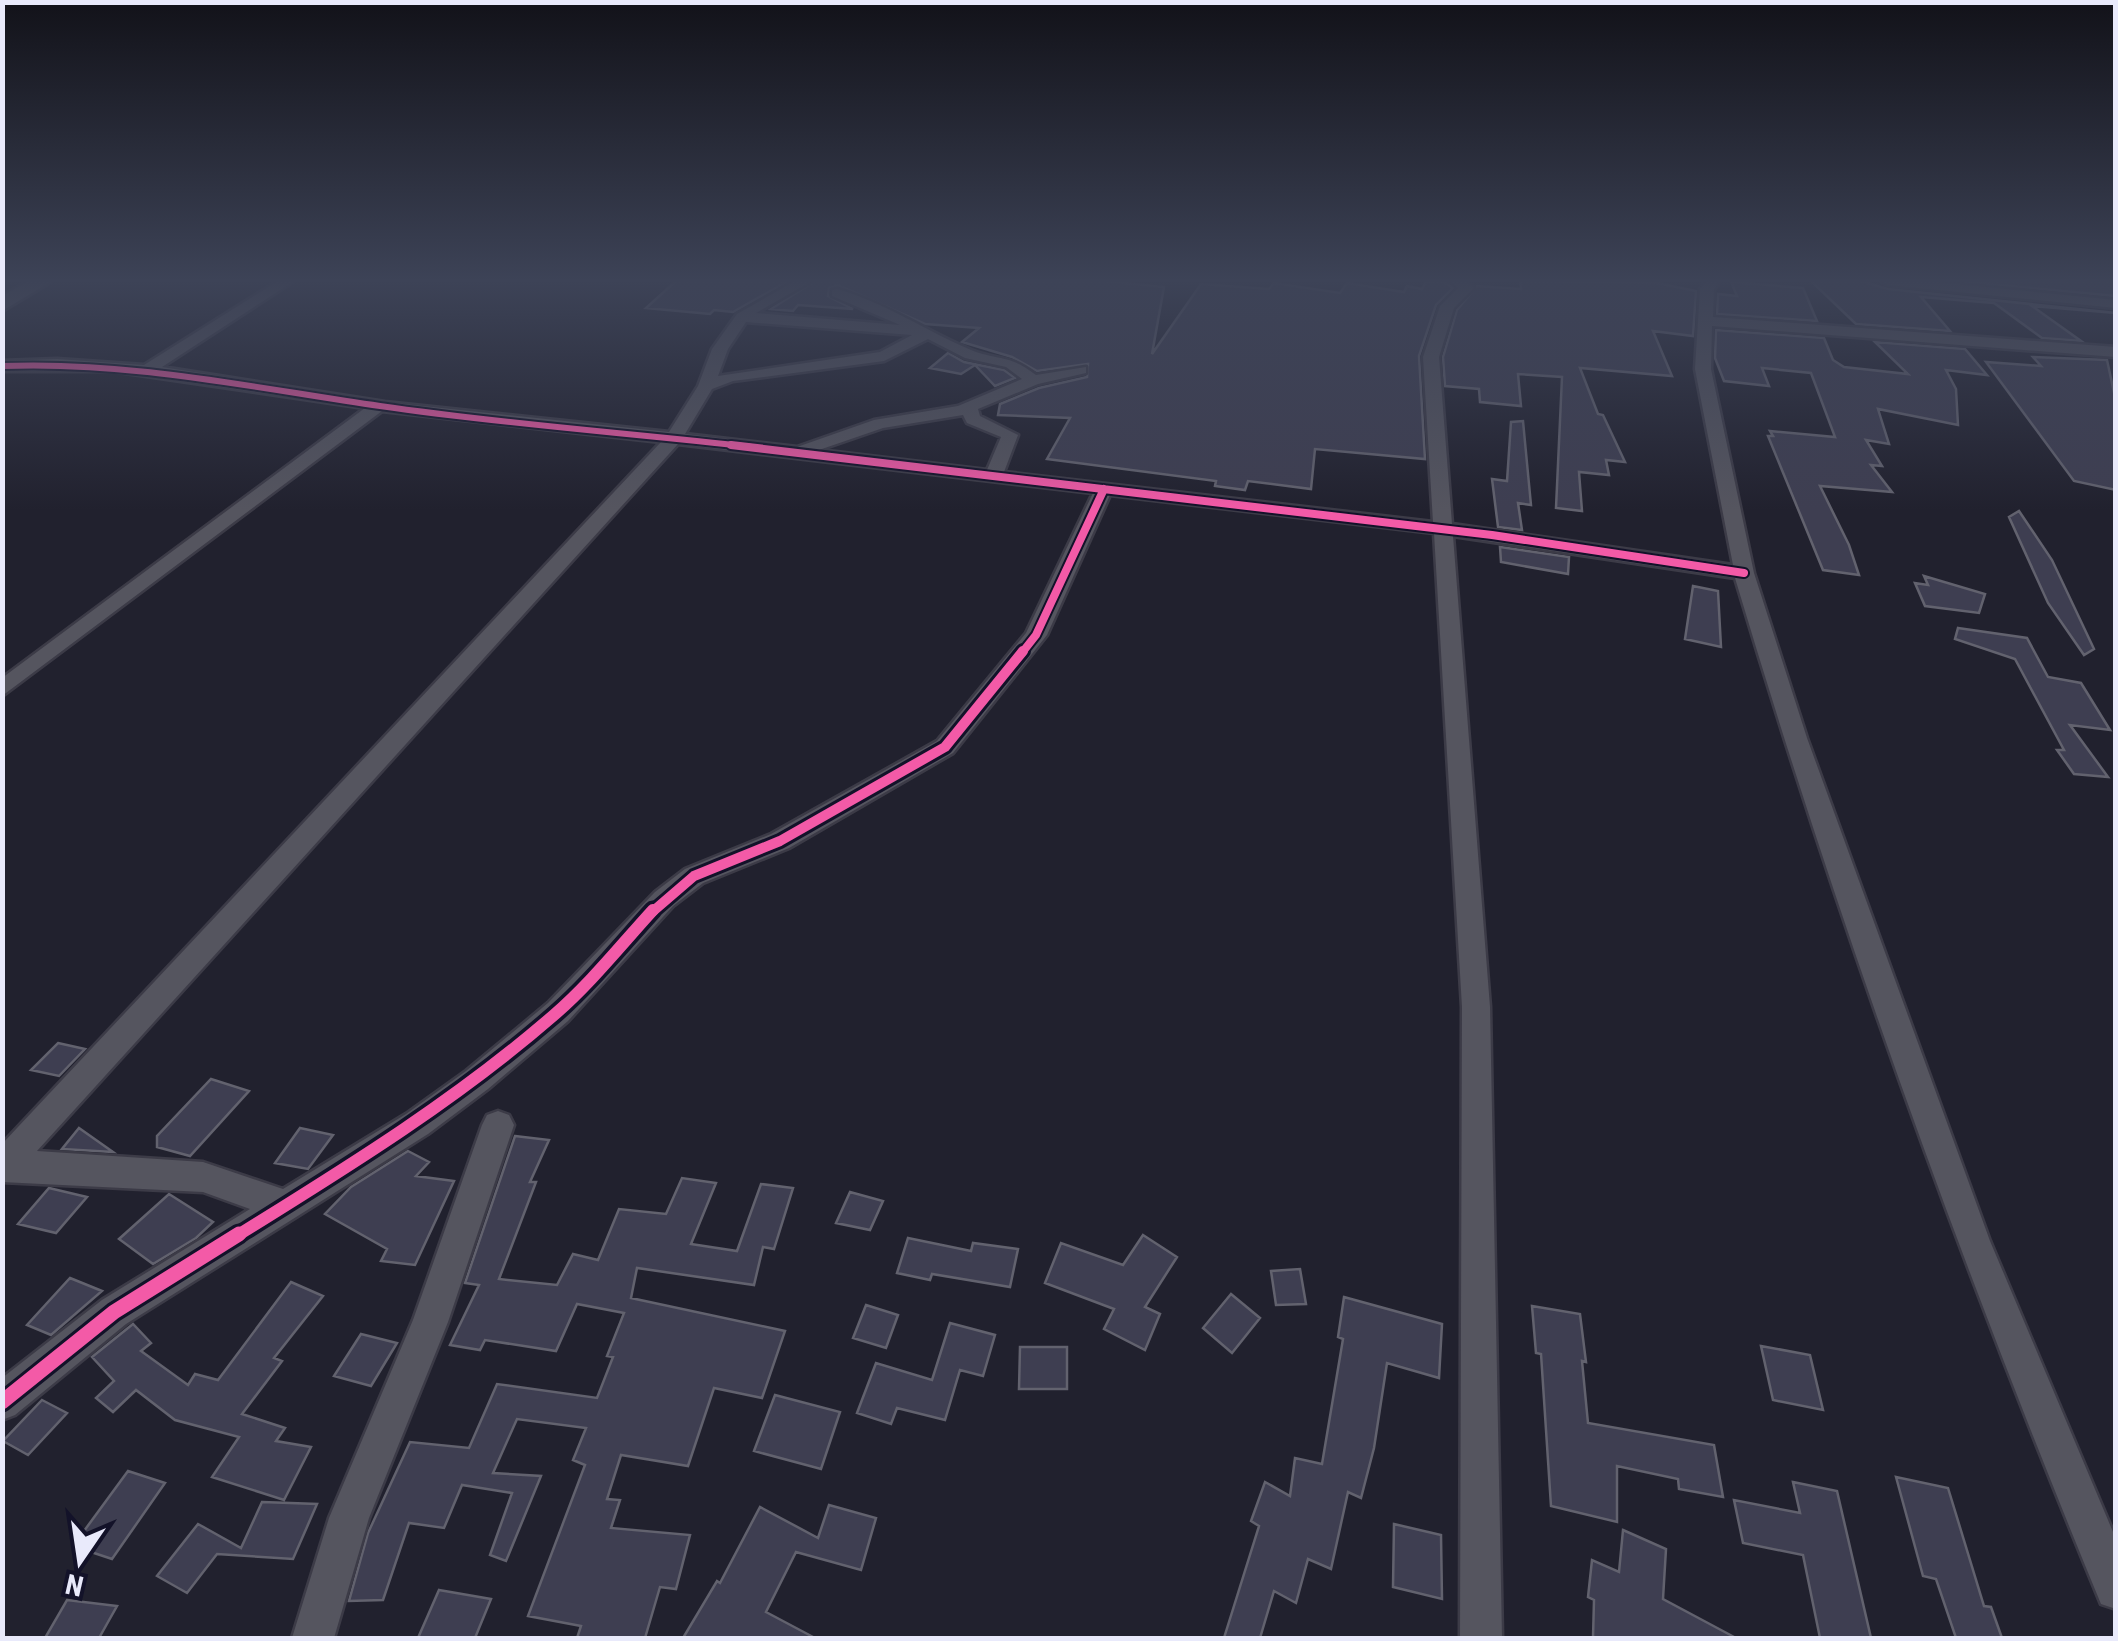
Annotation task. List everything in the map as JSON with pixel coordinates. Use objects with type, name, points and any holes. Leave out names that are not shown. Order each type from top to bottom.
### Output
[{"type":"street","points":[[148,369],[166,358]]},
{"type":"street","points":[[4,1165],[675,437],[706,386],[716,358]]},
{"type":"street","points":[[706,386],[730,378],[875,358]]},
{"type":"street","points":[[983,358],[1011,363],[1033,380]]},
{"type":"street","points":[[1431,358],[1476,1007],[1481,1638]]},
{"type":"street","points":[[1703,358],[1744,573],[1795,738],[1973,1242],[2116,1589]]},
{"type":"street","points":[[2,366],[148,369],[376,407],[675,437],[1514,536],[1744,573]]},
{"type":"street","points":[[794,452],[880,424],[969,407],[1033,380],[1080,370]]},
{"type":"street","points":[[2,689],[376,407]]},
{"type":"street","points":[[969,407],[973,419],[1010,435],[993,476]]},
{"type":"street","points":[[2,1402],[114,1312],[416,1124],[477,1080],[558,1012],[664,899],[694,876],[780,841],[945,747],[1036,635],[1104,489]]},
{"type":"street","points":[[313,1638],[349,1518],[430,1322],[498,1125]]},
{"type":"street","points":[[4,1165],[203,1177],[283,1205]]},
{"type":"building","points":[[943,358],[956,358],[1004,370],[1015,378],[995,386],[975,365],[961,374],[930,368]]},
{"type":"building","points":[[1013,358],[1419,358],[1425,459],[1315,449],[1311,489],[1248,481],[1245,490],[1215,486],[1216,481],[1047,459],[1070,418],[998,415],[1000,404],[1039,388],[1087,377],[1088,364],[1037,371]]},
{"type":"building","points":[[1443,358],[1664,358],[1672,376],[1580,368],[1598,414],[1603,415],[1625,462],[1606,460],[1609,475],[1579,472],[1582,511],[1556,508],[1562,377],[1518,374],[1521,406],[1480,402],[1479,389],[1445,386]]},
{"type":"building","points":[[1715,358],[1832,358],[1844,367],[1908,374],[1891,358],[1972,358],[1987,375],[1946,370],[1956,389],[1958,425],[1878,409],[1889,444],[1866,440],[1882,466],[1871,465],[1892,492],[1820,486],[1859,575],[1823,570],[1768,436],[1773,436],[1770,431],[1835,437],[1811,373],[1762,368],[1769,386],[1724,381]]},
{"type":"building","points":[[2034,358],[2107,360],[2116,402],[2116,490],[2074,481],[1986,362],[2041,366]]},
{"type":"building","points":[[1523,421],[1531,505],[1518,503],[1522,530],[1498,527],[1492,479],[1507,481],[1511,422]]},
{"type":"building","points":[[2019,511],[2052,560],[2094,649],[2084,655],[2048,603],[2009,517]]},
{"type":"building","points":[[1500,547],[1569,557],[1568,574],[1501,562]]},
{"type":"building","points":[[1924,576],[1985,594],[1979,613],[1925,606],[1915,583],[1928,585]]},
{"type":"building","points":[[1693,586],[1718,591],[1721,647],[1685,639]]},
{"type":"building","points":[[1958,628],[2027,638],[2048,677],[2081,683],[2110,730],[2070,725],[2108,777],[2074,774],[2057,750],[2064,750],[2015,659],[1955,639]]},
{"type":"building","points":[[58,1043],[85,1049],[59,1076],[31,1070]]},
{"type":"building","points":[[211,1079],[249,1091],[190,1156],[157,1147],[157,1136]]},
{"type":"building","points":[[79,1128],[113,1152],[62,1149]]},
{"type":"building","points":[[300,1128],[333,1135],[308,1169],[275,1163]]},
{"type":"building","points":[[515,1136],[549,1140],[530,1182],[536,1182],[499,1279],[557,1285],[573,1254],[598,1260],[619,1209],[666,1214],[682,1178],[716,1183],[691,1244],[737,1251],[761,1184],[793,1188],[774,1249],[763,1247],[754,1285],[637,1268],[631,1298],[785,1331],[762,1398],[714,1388],[688,1466],[621,1455],[607,1499],[620,1500],[611,1528],[690,1535],[676,1589],[660,1587],[645,1638],[577,1638],[581,1626],[528,1616],[585,1465],[573,1460],[586,1428],[517,1419],[493,1473],[541,1476],[506,1561],[490,1555],[512,1493],[462,1485],[444,1528],[409,1523],[383,1600],[349,1601],[368,1533],[410,1442],[469,1448],[497,1384],[597,1398],[613,1357],[607,1356],[624,1313],[577,1304],[556,1351],[485,1340],[480,1350],[450,1345],[479,1285],[465,1283]]},
{"type":"building","points":[[408,1151],[429,1162],[416,1176],[454,1181],[415,1265],[381,1261],[387,1249],[325,1214],[351,1187]]},
{"type":"building","points":[[49,1188],[87,1197],[56,1233],[18,1224]]},
{"type":"building","points":[[850,1192],[883,1201],[870,1230],[836,1223]]},
{"type":"building","points":[[169,1194],[213,1222],[196,1238],[153,1264],[119,1239]]},
{"type":"building","points":[[1143,1235],[1177,1257],[1145,1307],[1160,1314],[1145,1350],[1104,1329],[1114,1309],[1045,1283],[1061,1243],[1123,1265]]},
{"type":"building","points":[[908,1238],[971,1251],[973,1243],[1018,1249],[1010,1287],[932,1274],[930,1280],[897,1273]]},
{"type":"building","points":[[1300,1269],[1306,1304],[1276,1305],[1271,1271]]},
{"type":"building","points":[[70,1278],[102,1291],[51,1335],[27,1325]]},
{"type":"building","points":[[291,1282],[323,1296],[274,1358],[282,1361],[242,1414],[285,1428],[276,1441],[311,1447],[284,1500],[212,1477],[239,1437],[175,1420],[136,1390],[113,1412],[96,1398],[114,1381],[92,1357],[133,1324],[151,1343],[141,1351],[188,1385],[195,1374],[218,1380]]},
{"type":"building","points":[[1231,1294],[1260,1318],[1232,1353],[1203,1328]]},
{"type":"building","points":[[1344,1297],[1442,1324],[1439,1378],[1387,1363],[1374,1448],[1361,1498],[1348,1492],[1331,1569],[1308,1559],[1296,1603],[1274,1591],[1260,1638],[1224,1638],[1259,1526],[1251,1521],[1265,1482],[1290,1496],[1295,1458],[1322,1464],[1343,1339],[1338,1337]]},
{"type":"building","points":[[866,1305],[898,1315],[886,1348],[853,1338]]},
{"type":"building","points":[[1532,1306],[1580,1314],[1588,1423],[1714,1445],[1723,1497],[1679,1489],[1678,1479],[1617,1466],[1617,1522],[1551,1506],[1541,1354],[1536,1353]]},
{"type":"building","points":[[950,1323],[995,1335],[983,1376],[960,1370],[945,1420],[897,1408],[891,1424],[857,1413],[876,1363],[932,1380]]},
{"type":"building","points":[[361,1334],[397,1343],[371,1386],[334,1376]]},
{"type":"building","points":[[1761,1346],[1810,1355],[1823,1410],[1773,1400]]},
{"type":"building","points":[[1020,1347],[1067,1347],[1067,1389],[1019,1389]]},
{"type":"building","points":[[775,1395],[840,1412],[821,1469],[754,1451]]},
{"type":"building","points":[[42,1400],[67,1413],[28,1455],[3,1441]]},
{"type":"building","points":[[128,1471],[165,1483],[112,1559],[73,1546]]},
{"type":"building","points":[[1896,1477],[1948,1488],[1984,1606],[1991,1607],[2002,1638],[1956,1638],[1936,1579],[1923,1576]]},
{"type":"building","points":[[1793,1482],[1837,1491],[1871,1638],[1820,1638],[1803,1555],[1743,1543],[1734,1500],[1800,1513]]},
{"type":"building","points":[[262,1502],[317,1504],[293,1559],[217,1554],[187,1593],[157,1576],[198,1524],[241,1548]]},
{"type":"building","points":[[829,1505],[876,1518],[861,1570],[796,1552],[766,1612],[815,1638],[683,1638],[717,1581],[720,1583],[760,1507],[818,1538]]},
{"type":"building","points":[[1394,1524],[1441,1535],[1442,1599],[1393,1587]]},
{"type":"building","points":[[1623,1530],[1666,1549],[1663,1599],[1736,1638],[1593,1638],[1594,1600],[1588,1597],[1592,1560],[1619,1572]]},
{"type":"building","points":[[439,1590],[491,1599],[475,1638],[418,1638]]},
{"type":"building","points":[[67,1600],[117,1606],[99,1638],[45,1638]]},
{"type":"cycle path","points":[[2,366],[57,364],[167,372],[385,407],[1408,524],[1744,573]]},
{"type":"cycle path","points":[[2,1402],[114,1312],[417,1124],[477,1080],[558,1012],[664,899],[694,876],[780,841],[945,747],[1036,635],[1104,489]]}]
